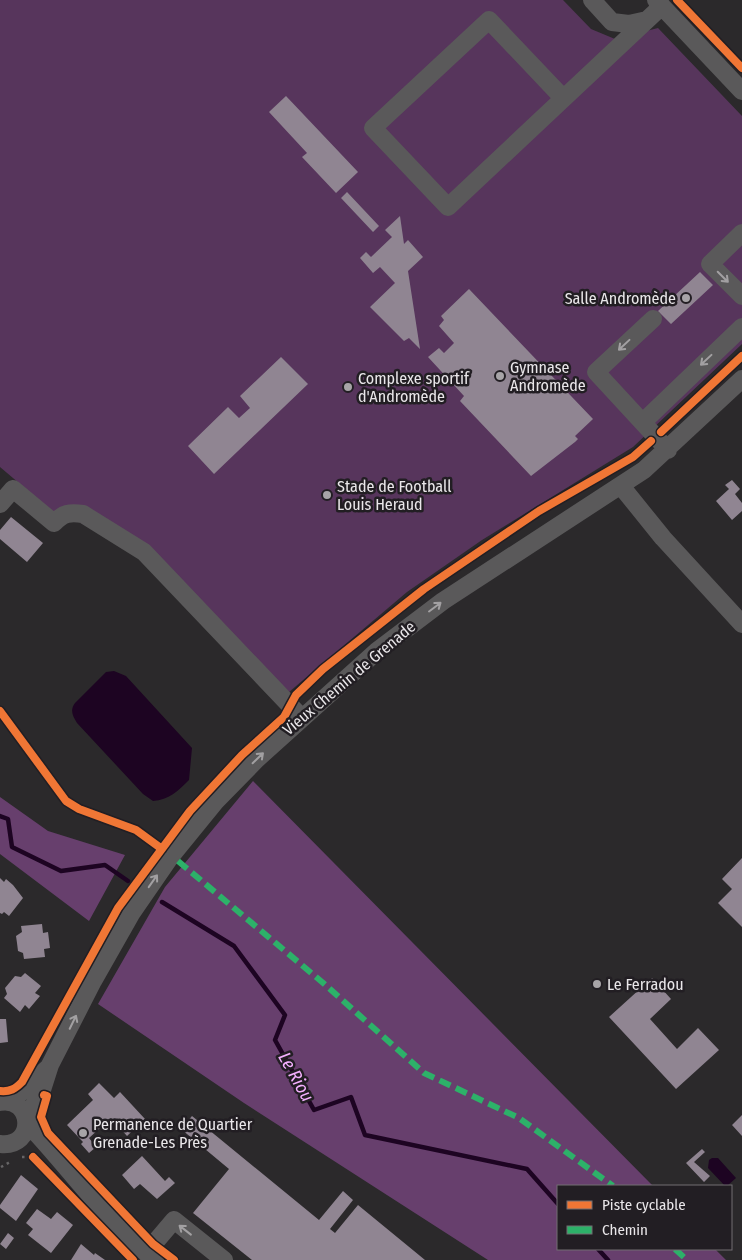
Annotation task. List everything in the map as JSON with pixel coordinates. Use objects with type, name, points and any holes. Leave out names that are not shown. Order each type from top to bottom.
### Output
[{"type":"street","points":[[592,0],[612,22],[629,24],[647,20]]},
{"type":"street","points":[[564,98],[489,20],[373,128],[448,207],[564,98],[647,20],[659,3],[742,90]]},
{"type":"street","points":[[742,234],[710,264],[742,296]]},
{"type":"street","points":[[653,319],[596,372],[668,450]]},
{"type":"street","points":[[643,422],[742,327]]},
{"type":"street","name":"Vieux Chemin de Grenade","points":[[6,1145],[26,1130],[27,1121],[41,1093],[50,1066],[112,946],[150,884],[215,802],[301,717],[377,651],[443,601],[621,486],[668,450],[742,379]]},
{"type":"street","points":[[621,486],[663,538],[742,624]]},
{"type":"street","points":[[0,504],[13,489],[54,523],[64,514],[72,512],[83,514],[144,552],[301,717]]},
{"type":"street","name":"Vieux Chemin de Grenade","points":[[5,1102],[50,1066]]},
{"type":"street","points":[[5,1102],[18,1105],[27,1121],[61,1163],[133,1242],[151,1256],[174,1220],[224,1260]]},
{"type":"street","points":[[6,1145],[40,1148],[61,1163]]},
{"type":"shaded area","name":"Complexe sportif d'Andromède","points":[[0,0],[563,0],[591,29],[615,39],[658,28],[742,116],[742,344],[633,447],[482,540],[407,592],[289,692],[139,556],[74,519],[59,517],[0,467]]},
{"type":"shaded area","points":[[114,671],[126,676],[192,748],[189,780],[169,797],[153,801],[143,794],[77,723],[73,715],[72,708],[75,703],[106,672]]},
{"type":"shaded area","points":[[253,781],[652,1185],[557,1185],[557,1250],[716,1250],[726,1260],[488,1260],[244,1103],[98,1004],[165,887]]},
{"type":"shaded area","points":[[0,797],[48,831],[125,855],[89,921],[0,854]]},
{"type":"shaded area","points":[[718,1158],[736,1178],[728,1185],[724,1185],[708,1168],[709,1160]]},
{"type":"building","points":[[286,96],[358,172],[336,193],[302,157],[307,153],[269,112]]},
{"type":"building","points":[[347,192],[379,226],[373,232],[341,198]]},
{"type":"building","points":[[400,216],[404,244],[408,240],[423,257],[408,271],[420,349],[409,338],[404,341],[370,307],[395,283],[380,267],[373,273],[360,258],[366,252],[371,257],[392,237],[385,230]]},
{"type":"building","name":"Salle Andromède","points":[[700,272],[713,285],[671,324],[658,311]]},
{"type":"building","name":"Gymnase Andromède","points":[[469,289],[593,419],[575,436],[578,439],[575,442],[531,476],[460,401],[464,396],[428,357],[439,348],[444,353],[454,343],[439,326],[444,320],[441,316]]},
{"type":"building","points":[[281,357],[308,384],[214,474],[188,446],[228,407],[239,418],[250,408],[240,396]]},
{"type":"building","points":[[732,480],[740,489],[735,494],[742,503],[742,511],[732,520],[716,501],[729,489],[725,485]]},
{"type":"building","points":[[11,517],[43,543],[27,562],[0,539],[0,530]]},
{"type":"building","points":[[742,858],[742,927],[718,903],[732,889],[722,879]]},
{"type":"building","points":[[0,878],[4,882],[6,879],[13,885],[23,898],[9,916],[4,912],[0,913]]},
{"type":"building","points":[[42,924],[43,933],[48,932],[50,948],[44,949],[45,957],[24,959],[23,953],[18,951],[16,936],[22,932],[21,926]]},
{"type":"building","points":[[25,973],[41,986],[35,993],[40,996],[29,1009],[25,1005],[20,1012],[4,998],[7,994],[5,988],[15,976],[21,977]]},
{"type":"building","points":[[652,978],[671,999],[650,1019],[677,1049],[698,1028],[719,1050],[676,1089],[609,1017]]},
{"type":"building","points":[[0,1019],[6,1019],[8,1042],[0,1043]]},
{"type":"building","points":[[99,1083],[114,1098],[120,1092],[145,1119],[127,1136],[111,1118],[89,1138],[96,1147],[89,1153],[81,1144],[83,1142],[67,1125],[93,1100],[88,1094]]},
{"type":"building","points":[[742,1115],[742,1136],[732,1125]]},
{"type":"building","points":[[192,1116],[319,1220],[343,1191],[353,1200],[330,1229],[335,1233],[358,1205],[425,1260],[252,1260],[193,1213],[229,1169],[181,1129]]},
{"type":"building","points":[[702,1149],[705,1152],[694,1162],[710,1176],[704,1182],[686,1163]]},
{"type":"building","points":[[142,1156],[165,1181],[169,1177],[175,1183],[157,1199],[140,1184],[134,1189],[122,1175]]},
{"type":"building","points":[[21,1175],[38,1189],[16,1221],[0,1208],[0,1205]]},
{"type":"building","points":[[37,1209],[51,1219],[57,1212],[73,1225],[51,1253],[28,1235],[33,1229],[26,1223]]},
{"type":"building","points":[[8,1233],[14,1238],[6,1249],[0,1244]]},
{"type":"building","points":[[81,1244],[94,1255],[95,1253],[105,1260],[71,1260]]},
{"type":"waterway","name":"Le Riou","points":[[0,816],[8,819],[12,847],[61,871],[105,865],[128,881]]},
{"type":"waterway","name":"Le Riou","points":[[162,902],[234,946],[285,1015],[275,1040],[314,1110],[351,1097],[365,1135],[527,1169],[557,1203]]},
{"type":"waterway","name":"Le Riou","points":[[599,1250],[608,1260]]},
{"type":"marked path","points":[[178,861],[322,982],[424,1073],[519,1118],[612,1185]]},
{"type":"marked path","points":[[676,1250],[687,1260]]},
{"type":"cycle path","points":[[677,0],[742,68]]},
{"type":"cycle path","points":[[661,432],[742,356]]},
{"type":"cycle path","points":[[0,1091],[12,1090],[22,1082],[118,908],[190,811],[242,755],[284,717],[296,695],[323,669],[424,589],[539,511],[633,457],[651,441]]},
{"type":"cycle path","points":[[0,711],[66,801],[79,809],[136,830],[162,849]]},
{"type":"cycle path","points":[[44,1095],[47,1096],[41,1117],[48,1133],[153,1244],[174,1260]]},
{"type":"cycle path","points":[[33,1157],[133,1260]]},
{"type":"place","name":"Salle Andromède","points":[[686,298]]},
{"type":"place","name":"Gymnase Andromède","points":[[500,376]]},
{"type":"place","name":"Complexe sportif d'Andromède","points":[[348,387]]},
{"type":"place","name":"Stade de Football Louis Heraud","points":[[327,495]]},
{"type":"place","name":"Le Ferradou","points":[[597,984]]},
{"type":"place","name":"Permanence de Quartier Grenade-Les Près","points":[[83,1133]]}]
